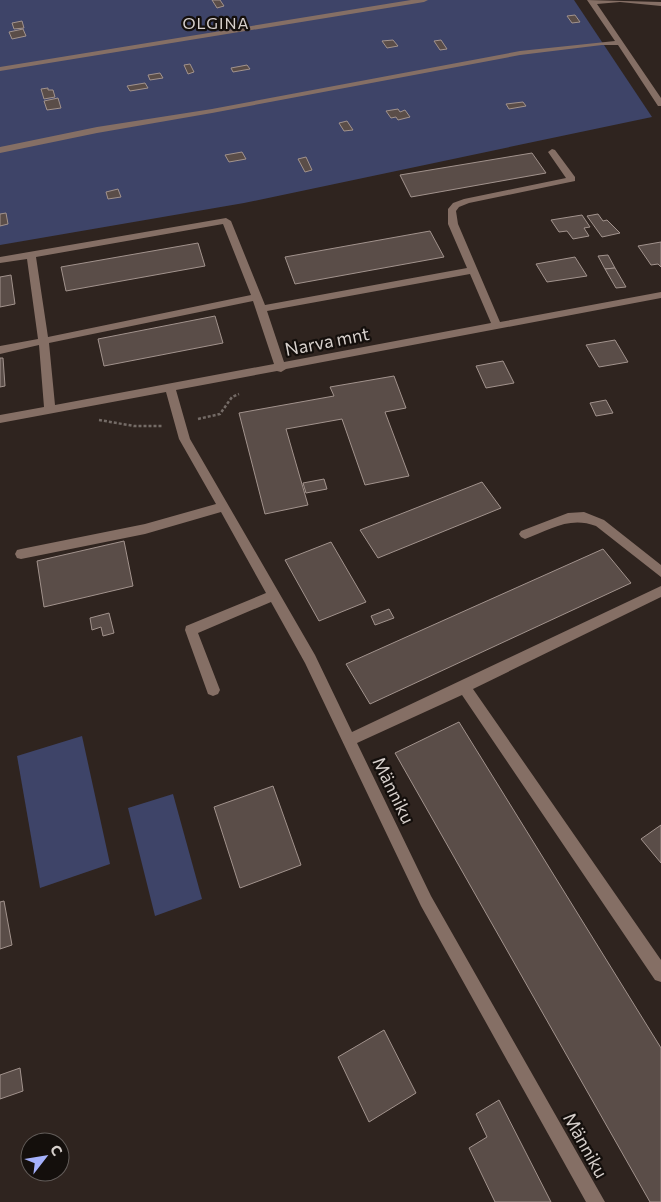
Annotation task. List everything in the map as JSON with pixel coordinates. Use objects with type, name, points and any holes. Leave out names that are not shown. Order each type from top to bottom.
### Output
[{"type":"street","points":[[0,69],[424,0]]},
{"type":"street","points":[[592,1],[620,0],[661,4]]},
{"type":"street","points":[[592,1],[661,104]]},
{"type":"street","points":[[0,150],[97,130],[222,110],[520,53],[602,43],[620,43]]},
{"type":"street","points":[[497,326],[453,224],[451,210],[456,205],[466,201],[572,179],[552,152]]},
{"type":"street","points":[[0,260],[226,221],[258,297],[281,368]]},
{"type":"street","points":[[31,255],[44,342],[50,410]]},
{"type":"street","points":[[262,309],[473,270]]},
{"type":"street","name":"Narva mnt","points":[[0,419],[281,368],[661,295]]},
{"type":"street","points":[[0,350],[258,297]]},
{"type":"street","name":"Männiku","points":[[170,388],[185,439],[310,660],[426,901],[596,1202]]},
{"type":"street","points":[[20,554],[145,529],[222,507]]},
{"type":"street","points":[[525,534],[568,518],[584,518],[600,523],[659,566]]},
{"type":"street","points":[[349,740],[464,687],[661,591]]},
{"type":"street","points":[[213,690],[191,630],[273,596]]},
{"type":"street","points":[[464,687],[661,974]]},
{"type":"shaded area","points":[[0,0],[574,0],[652,117],[244,203],[0,245]]},
{"type":"shaded area","points":[[82,736],[110,864],[40,888],[17,756]]},
{"type":"shaded area","points":[[173,794],[202,899],[155,916],[128,808]]},
{"type":"building","points":[[212,0],[220,0],[224,6],[217,8]]},
{"type":"building","points":[[575,15],[580,22],[572,23],[567,16]]},
{"type":"building","points":[[22,21],[24,28],[14,29],[12,23]]},
{"type":"building","points":[[23,29],[26,36],[12,39],[9,32]]},
{"type":"building","points":[[393,40],[398,46],[387,48],[382,41]]},
{"type":"building","points":[[441,40],[447,49],[440,50],[434,41]]},
{"type":"building","points":[[190,64],[194,72],[188,74],[184,65]]},
{"type":"building","points":[[247,65],[250,69],[233,72],[231,68]]},
{"type":"building","points":[[160,73],[163,78],[150,80],[148,75]]},
{"type":"building","points":[[145,83],[148,88],[130,91],[127,86]]},
{"type":"building","points":[[48,88],[48,90],[53,90],[55,97],[44,99],[41,89]]},
{"type":"building","points":[[58,98],[61,108],[47,110],[44,101]]},
{"type":"building","points":[[523,102],[526,106],[509,109],[506,104]]},
{"type":"building","points":[[398,109],[400,112],[405,110],[410,117],[398,120],[396,117],[391,118],[386,111]]},
{"type":"building","points":[[347,121],[353,130],[344,131],[339,123]]},
{"type":"building","points":[[242,152],[246,159],[229,162],[225,155]]},
{"type":"building","points":[[532,153],[546,173],[411,197],[400,175]]},
{"type":"building","points":[[306,157],[312,170],[305,172],[298,159]]},
{"type":"building","points":[[118,189],[121,197],[108,199],[106,192]]},
{"type":"building","points":[[6,213],[8,224],[0,226],[0,214]]},
{"type":"building","points":[[598,214],[603,221],[607,220],[620,233],[602,237],[587,216]]},
{"type":"building","points":[[582,215],[590,227],[584,228],[589,236],[573,239],[567,231],[559,232],[551,220]]},
{"type":"building","points":[[430,231],[444,257],[295,284],[285,257]]},
{"type":"building","points":[[661,242],[661,267],[658,264],[651,265],[638,246]]},
{"type":"building","points":[[198,243],[205,266],[66,291],[61,267]]},
{"type":"building","points":[[608,255],[615,268],[605,269],[598,256]]},
{"type":"building","points":[[575,257],[587,276],[547,282],[536,264]]},
{"type":"building","points":[[615,268],[626,287],[616,288],[605,269]]},
{"type":"building","points":[[11,275],[15,304],[0,307],[0,277]]},
{"type":"building","points":[[215,316],[223,343],[104,366],[98,339]]},
{"type":"building","points":[[615,340],[628,362],[599,367],[586,345]]},
{"type":"building","points":[[0,358],[3,358],[5,386],[0,387]]},
{"type":"building","points":[[503,361],[514,383],[486,388],[476,366]]},
{"type":"building","points":[[394,376],[406,408],[385,412],[409,476],[365,485],[342,419],[286,429],[308,505],[265,514],[239,413],[334,396],[330,387]]},
{"type":"building","points":[[606,400],[613,413],[596,416],[590,403]]},
{"type":"building","points":[[324,479],[327,489],[306,493],[303,483]]},
{"type":"building","points":[[482,482],[501,508],[378,558],[360,530]]},
{"type":"building","points":[[124,541],[133,586],[44,607],[37,561]]},
{"type":"building","points":[[331,542],[366,602],[319,621],[285,560]]},
{"type":"building","points":[[603,549],[631,583],[370,704],[346,664]]},
{"type":"building","points":[[389,609],[394,618],[375,625],[371,616]]},
{"type":"building","points":[[109,613],[114,633],[103,636],[101,627],[92,630],[90,618]]},
{"type":"building","points":[[459,722],[661,1048],[661,1202],[650,1202],[395,753]]},
{"type":"building","points":[[273,786],[301,865],[240,888],[214,807]]},
{"type":"building","points":[[661,825],[661,863],[641,839]]},
{"type":"building","points":[[4,901],[12,945],[0,949],[0,902]]},
{"type":"building","points":[[384,1030],[416,1093],[369,1122],[338,1057]]},
{"type":"building","points":[[20,1068],[23,1091],[0,1099],[0,1075]]},
{"type":"building","points":[[499,1100],[551,1202],[495,1202],[469,1148],[487,1137],[476,1114]]},
{"type":"district","name":"OLGINA","points":[[216,22]]}]
